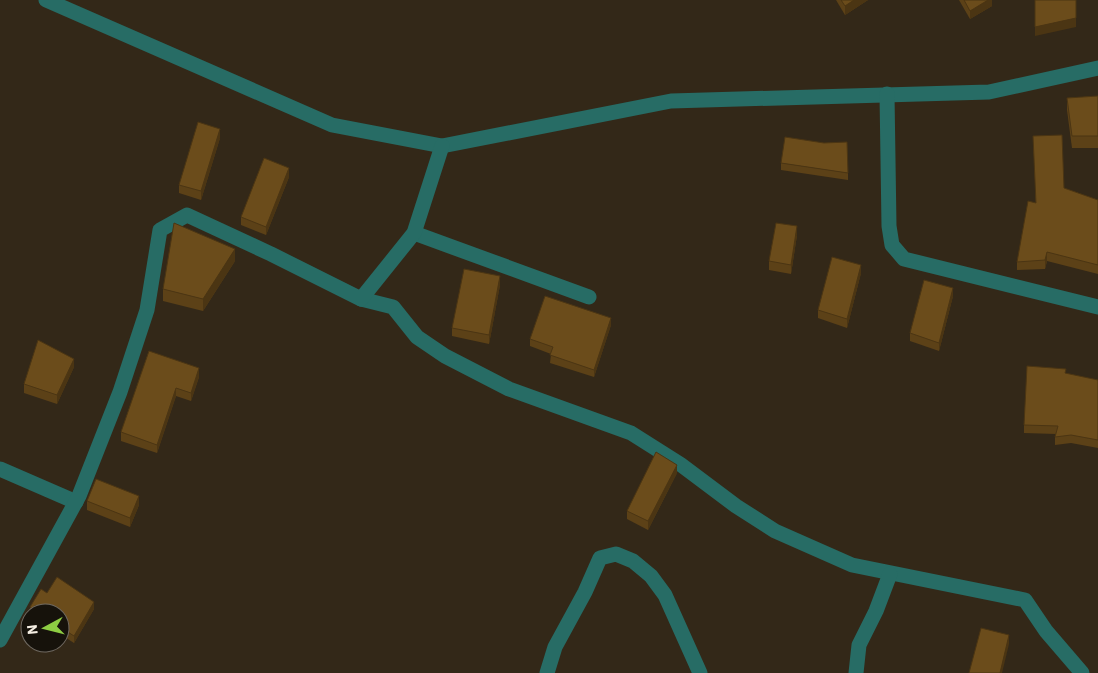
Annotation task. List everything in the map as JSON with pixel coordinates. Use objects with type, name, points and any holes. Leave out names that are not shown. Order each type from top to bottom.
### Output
[{"type":"street","points":[[46,0],[332,125],[442,146],[671,101],[989,92],[1098,68]]},
{"type":"street","points":[[887,94],[889,226],[892,244],[904,259],[1098,307]]},
{"type":"street","points":[[361,299],[414,233],[442,146]]},
{"type":"street","points":[[0,640],[76,502],[120,392],[147,310],[160,230],[187,215],[361,299],[393,307],[417,337],[445,356],[509,390],[631,433],[680,464],[736,506],[775,530],[852,565],[1026,600],[1046,631],[1082,673]]},
{"type":"street","points":[[414,233],[589,297]]},
{"type":"street","points":[[0,469],[76,502]]},
{"type":"street","points":[[547,673],[555,647],[585,592],[600,558],[616,554],[633,561],[650,576],[666,595],[700,673]]},
{"type":"street","points":[[856,673],[859,645],[876,611],[890,574]]},
{"type":"building","points":[[841,0],[854,0],[845,6]]},
{"type":"building","points":[[964,0],[988,0],[970,11]]},
{"type":"building","points":[[1035,0],[1076,0],[1076,18],[1035,27]]},
{"type":"building","points":[[1098,96],[1098,136],[1072,136],[1067,98]]},
{"type":"building","points":[[198,122],[220,129],[201,191],[179,185]]},
{"type":"building","points":[[1062,135],[1064,188],[1098,200],[1098,265],[1047,252],[1045,260],[1017,262],[1028,201],[1036,203],[1033,136]]},
{"type":"building","points":[[785,137],[824,143],[847,142],[848,173],[781,163]]},
{"type":"building","points":[[264,158],[289,168],[266,227],[241,217]]},
{"type":"building","points":[[174,223],[235,249],[203,299],[163,289]]},
{"type":"building","points":[[776,223],[797,226],[791,265],[769,261]]},
{"type":"building","points":[[832,257],[861,265],[847,319],[818,310]]},
{"type":"building","points":[[464,269],[500,276],[489,335],[452,328]]},
{"type":"building","points":[[924,280],[953,288],[939,343],[910,333]]},
{"type":"building","points":[[545,296],[611,318],[594,370],[550,355],[553,347],[530,339]]},
{"type":"building","points":[[38,340],[74,359],[57,395],[24,384]]},
{"type":"building","points":[[149,351],[199,368],[191,393],[176,388],[157,445],[121,432]]},
{"type":"building","points":[[1027,366],[1066,369],[1065,373],[1098,380],[1098,440],[1071,435],[1055,437],[1058,426],[1024,425]]},
{"type":"building","points":[[656,452],[677,465],[648,521],[627,511]]},
{"type":"building","points":[[96,479],[139,496],[130,518],[87,501]]},
{"type":"building","points":[[57,577],[94,602],[74,636],[70,633],[70,603],[32,603],[41,589],[47,593]]},
{"type":"building","points":[[981,628],[1009,635],[1000,673],[969,673]]}]
